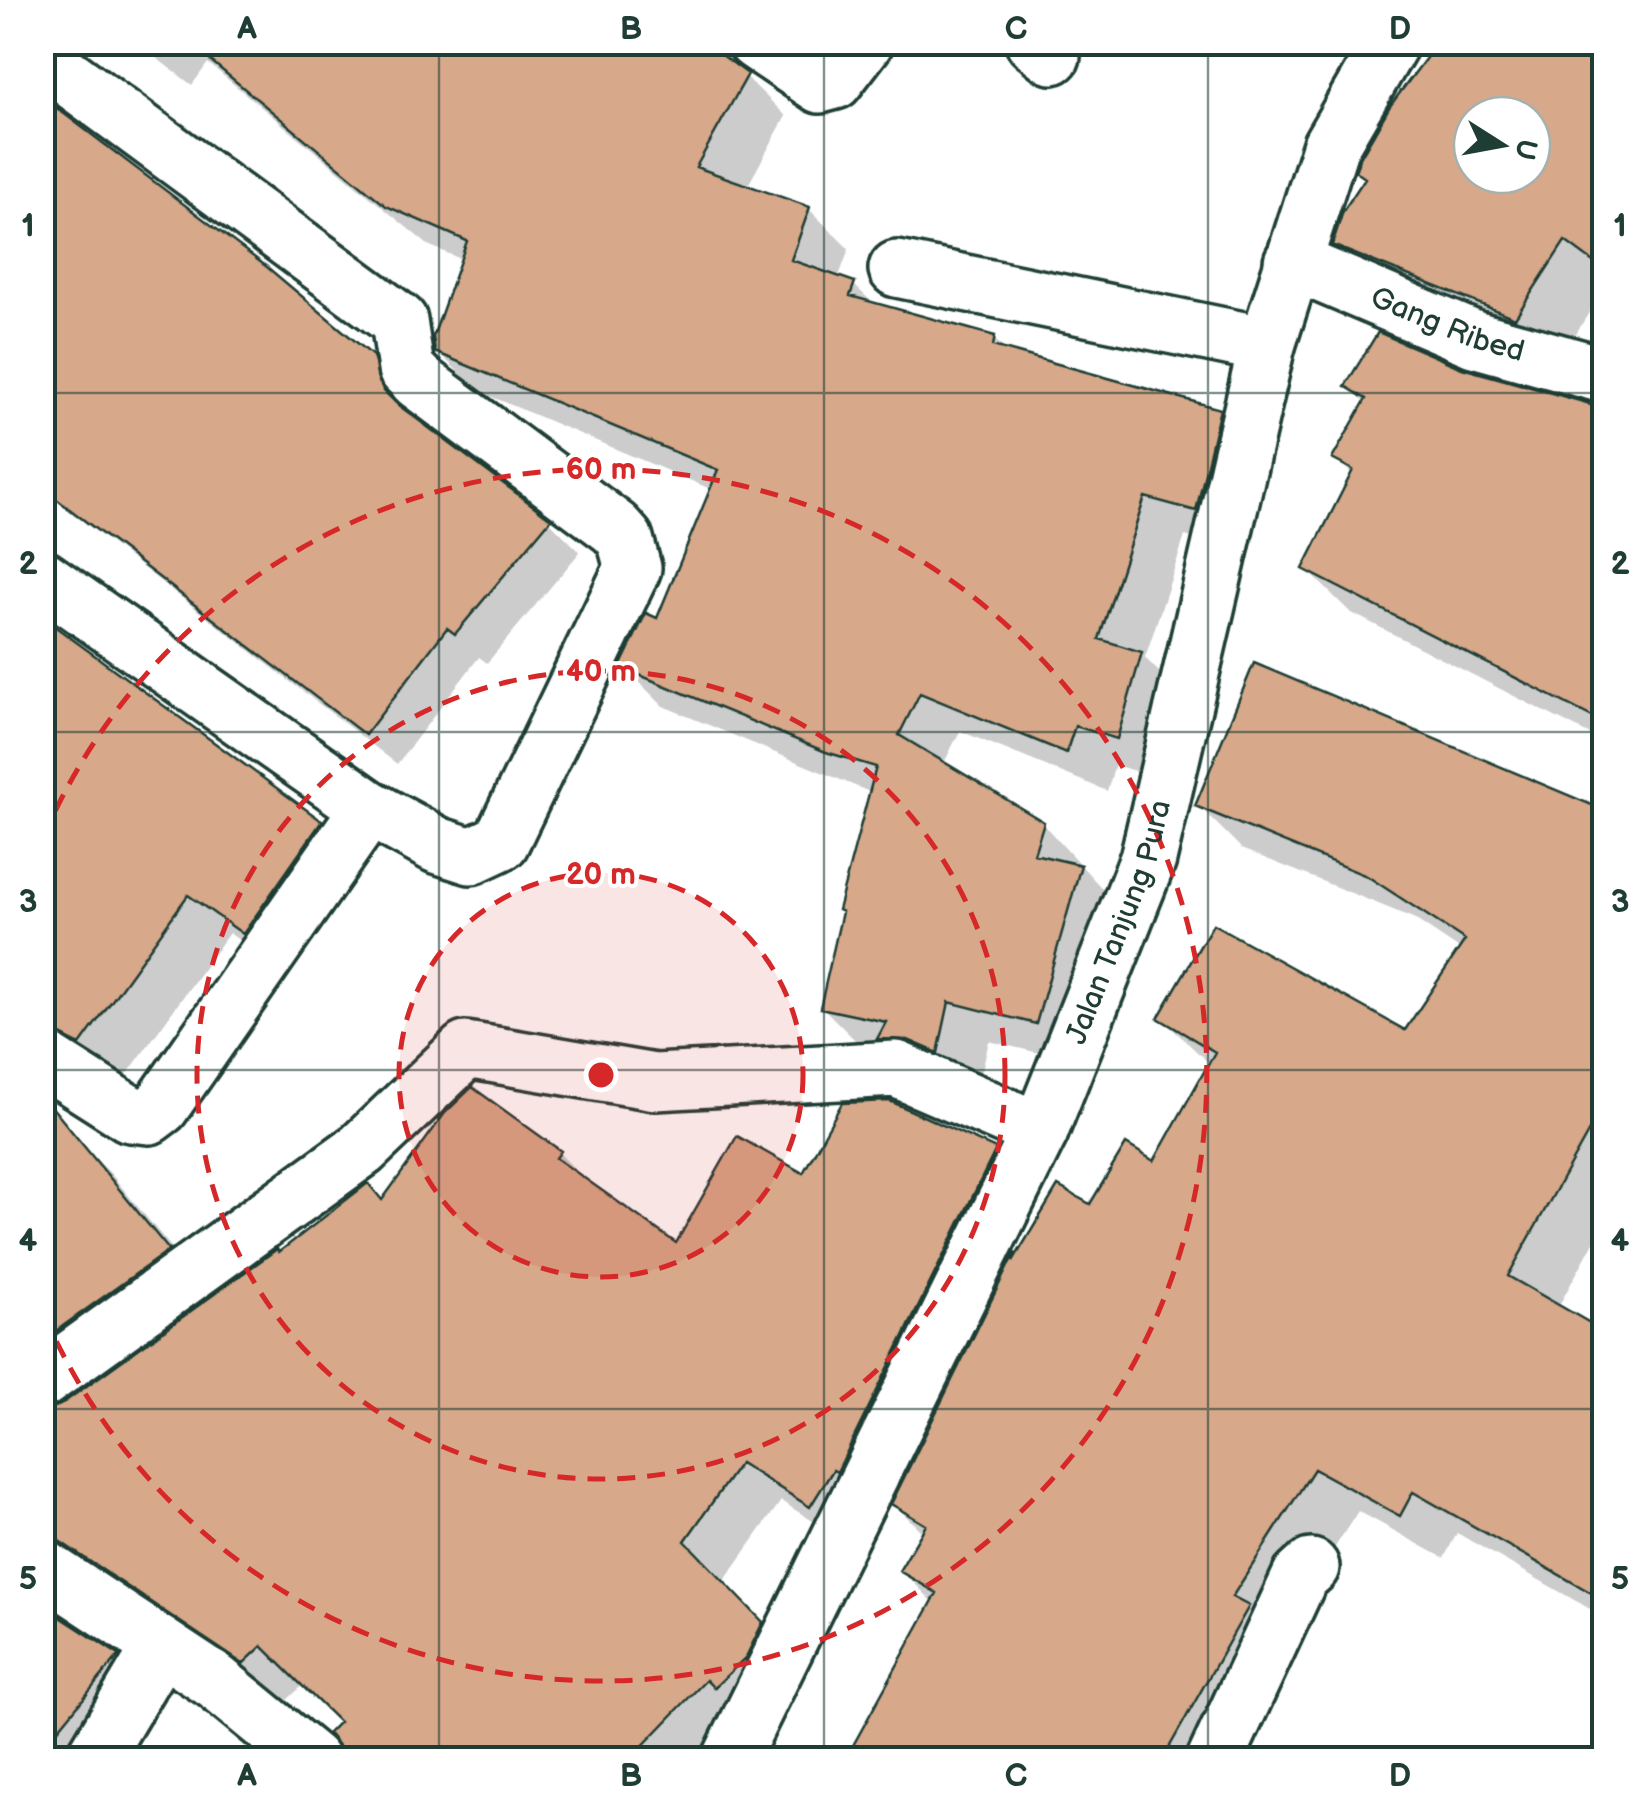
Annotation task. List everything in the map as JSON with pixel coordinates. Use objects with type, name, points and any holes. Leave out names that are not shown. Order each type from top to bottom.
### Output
[{"type":"street","points":[[756,42],[820,85],[835,81],[864,42]]},
{"type":"street","name":"Jalan Tanjung Pura","points":[[730,1760],[1040,1131],[1148,859],[1267,345],[1331,145],[1390,42]]},
{"type":"street","points":[[42,58],[399,320],[406,368],[419,382],[625,539],[633,568],[501,842],[471,856],[437,845],[369,808],[42,578]]},
{"type":"street","name":"Gang Ribed","points":[[1292,262],[1474,339],[1604,375]]},
{"type":"street","points":[[897,269],[1267,345]]},
{"type":"street","points":[[42,1058],[130,1114],[149,1116],[161,1107],[369,808]]},
{"type":"street","points":[[42,1380],[362,1149],[466,1050],[655,1082],[896,1069],[1040,1131]]},
{"type":"street","points":[[42,1567],[216,1682],[311,1760]]},
{"type":"street","points":[[1215,1760],[1300,1576],[1312,1567]]},
{"type":"street","points":[[93,1760],[160,1646]]},
{"type":"building","points":[[188,42],[704,42],[748,74],[696,167],[810,207],[791,260],[855,282],[850,296],[995,336],[993,346],[1220,409],[1196,511],[1145,497],[1099,639],[1142,652],[1117,739],[1075,726],[1066,753],[920,693],[899,735],[1044,822],[1034,854],[1081,865],[1036,1024],[949,1002],[938,1053],[908,1040],[877,1039],[886,1022],[820,1008],[842,912],[838,910],[876,767],[826,752],[620,667],[646,613],[657,618],[718,470],[435,352],[433,337],[467,241],[386,206]]},
{"type":"building","points":[[1438,42],[1573,42],[1604,65],[1604,270],[1565,241],[1515,318],[1332,245],[1343,211],[1365,178],[1355,171],[1390,106]]},
{"type":"building","points":[[42,97],[267,267],[373,356],[383,390],[397,404],[551,519],[455,634],[447,628],[365,735],[42,488]]},
{"type":"building","points":[[1378,332],[1462,368],[1587,403],[1604,414],[1604,723],[1303,569],[1353,470],[1332,459],[1366,399],[1345,386]]},
{"type":"building","points":[[42,617],[322,821],[243,934],[188,895],[80,1045],[42,1027]]},
{"type":"building","points":[[1254,663],[1604,810],[1604,1104],[1508,1276],[1604,1331],[1604,1600],[1413,1492],[1400,1516],[1314,1469],[1232,1597],[1249,1606],[1162,1760],[845,1760],[937,1593],[899,1571],[926,1525],[891,1504],[1015,1252],[1013,1261],[1058,1186],[1090,1204],[1126,1144],[1154,1161],[1215,1052],[1158,1018],[1213,924],[1405,1030],[1465,940],[1367,876],[1195,806]]},
{"type":"building","points":[[472,1087],[561,1151],[556,1158],[676,1243],[737,1136],[803,1173],[842,1103],[890,1101],[996,1149],[837,1472],[833,1470],[810,1507],[740,1463],[685,1541],[763,1622],[746,1657],[714,1688],[706,1680],[629,1760],[341,1760],[340,1748],[328,1733],[339,1722],[262,1646],[243,1664],[59,1541],[42,1536],[42,1411],[60,1405],[277,1249],[279,1252],[368,1183],[382,1200],[445,1113]]},
{"type":"building","points":[[42,1095],[169,1250],[42,1341]]},
{"type":"building","points":[[42,1605],[119,1655],[42,1749]]}]
